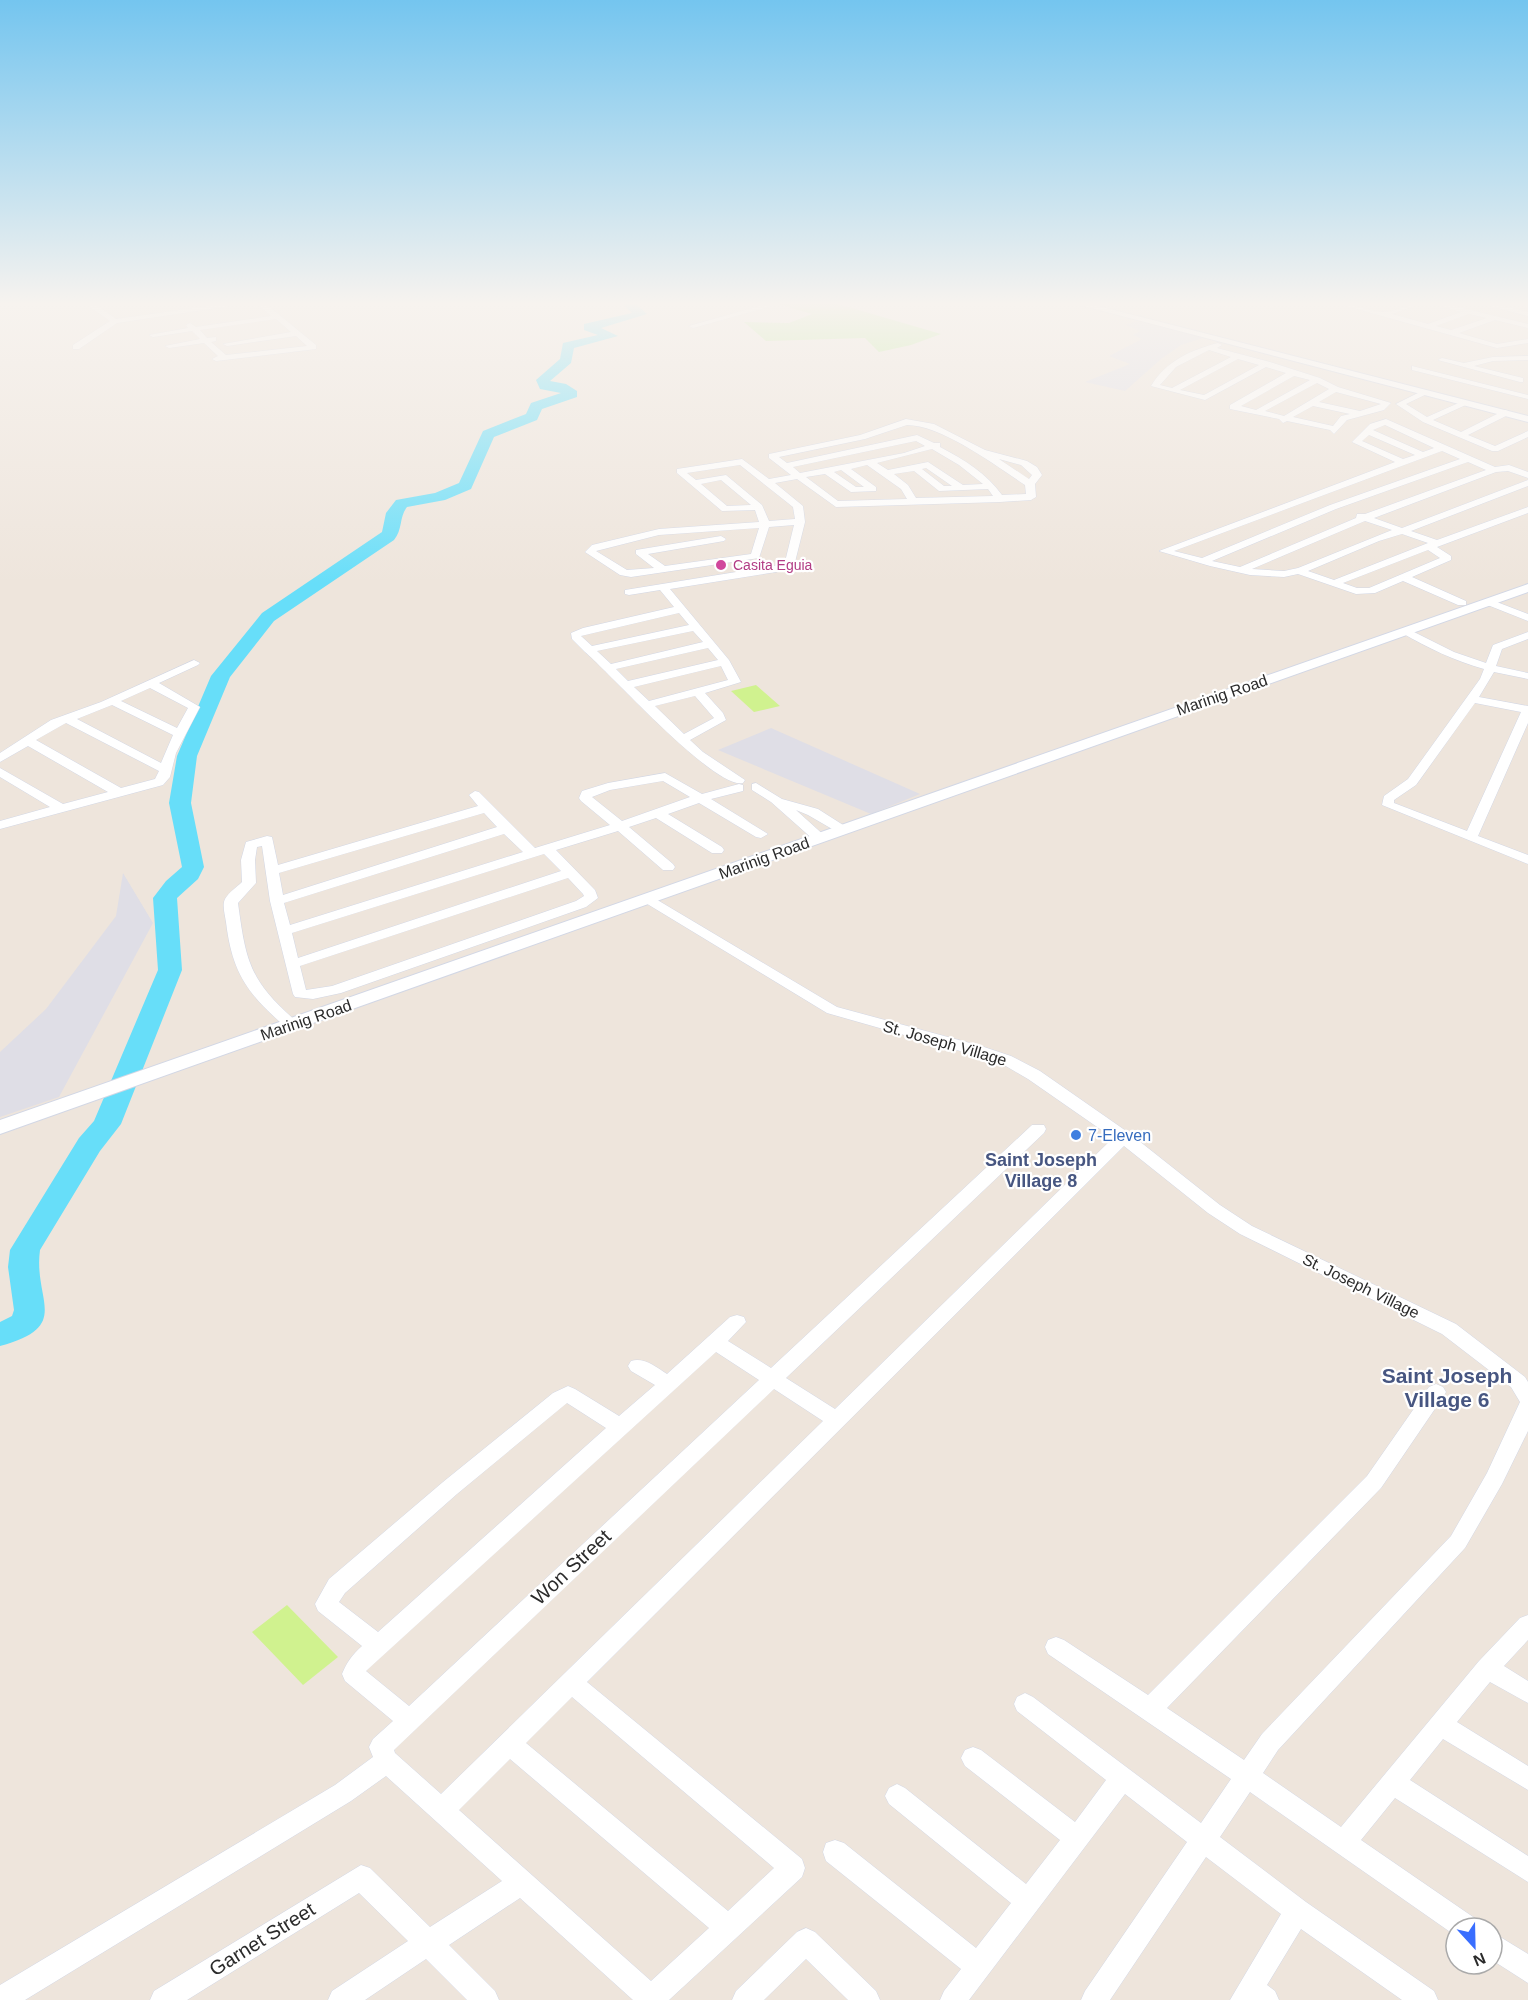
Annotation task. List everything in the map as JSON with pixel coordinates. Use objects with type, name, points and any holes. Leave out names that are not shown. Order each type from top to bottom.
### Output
[{"type":"street","points":[[1250,397],[1233,407],[1334,430],[1344,418]]},
{"type":"street","points":[[1256,413],[1285,397]]},
{"type":"street","points":[[1283,420],[1323,397]]},
{"type":"street","points":[[1331,397],[1381,408]]},
{"type":"street","points":[[1302,410],[1344,418],[1381,408],[1387,403],[1366,397]]},
{"type":"street","points":[[1415,397],[1400,404],[1425,420],[1495,449],[1528,434]]},
{"type":"street","points":[[1443,397],[1528,419]]},
{"type":"street","points":[[1313,403],[1361,414]]},
{"type":"street","points":[[1425,420],[1466,403]]},
{"type":"street","points":[[1461,435],[1505,413]]},
{"type":"street","points":[[982,452],[1024,463],[1034,469],[1037,475],[1030,484],[1031,497],[836,504],[772,456],[862,437],[912,422],[931,426],[982,452],[1030,484]]},
{"type":"street","points":[[1401,462],[1356,442],[1373,426],[1386,422],[1494,470]]},
{"type":"street","points":[[1368,431],[1423,455]]},
{"type":"street","points":[[785,466],[885,446],[913,437],[980,474],[1000,498]]},
{"type":"street","points":[[768,483],[870,463],[958,440]]},
{"type":"street","points":[[1442,448],[1164,551],[1241,570],[1285,573],[1298,571],[1383,535],[1402,531],[1528,483]]},
{"type":"street","points":[[786,452],[801,462]]},
{"type":"street","points":[[1203,561],[1333,507],[1468,459]]},
{"type":"street","points":[[1241,570],[1364,518],[1494,470],[1509,468],[1528,460]]},
{"type":"street","points":[[629,592],[788,567],[800,522],[798,506],[738,461],[680,471],[725,509],[759,507]]},
{"type":"street","points":[[870,463],[905,487],[913,501]]},
{"type":"street","points":[[828,471],[854,490],[875,489],[844,468]]},
{"type":"street","points":[[887,473],[916,468],[942,489],[992,486]]},
{"type":"street","points":[[1509,468],[1528,475]]},
{"type":"street","points":[[692,483],[723,477],[759,507],[765,524],[755,555],[627,574],[590,549],[659,532],[765,524],[800,522]]},
{"type":"street","points":[[1298,571],[1365,592],[1405,578],[1447,558],[1433,544],[1306,498]]},
{"type":"street","points":[[1334,583],[1528,510]]},
{"type":"street","points":[[664,570],[647,558],[721,545],[726,527]]},
{"type":"street","points":[[697,565],[709,580]]},
{"type":"street","points":[[1405,578],[1462,603]]},
{"type":"street","points":[[647,705],[735,681],[725,663],[663,587]]},
{"type":"street","name":"Marinig Road","points":[[0,1127],[1528,588]]},
{"type":"street","points":[[1489,602],[1528,618]]},
{"type":"street","points":[[681,609],[576,633],[576,636],[699,755],[739,784],[756,787],[775,799],[820,838]]},
{"type":"street","points":[[589,650],[696,627]]},
{"type":"street","points":[[1411,629],[1440,652],[1491,669],[1528,676]]},
{"type":"street","points":[[1528,635],[1497,647],[1491,669],[1413,782],[1388,799],[1388,805],[1528,860]]},
{"type":"street","points":[[608,668],[710,644]]},
{"type":"street","points":[[0,758],[27,740],[68,719],[194,663]]},
{"type":"street","points":[[626,685],[725,663]]},
{"type":"street","points":[[0,825],[159,782],[166,771],[170,753],[194,707],[150,683]]},
{"type":"street","points":[[682,739],[720,720],[720,715],[698,692]]},
{"type":"street","points":[[1471,699],[1528,710],[1471,837]]},
{"type":"street","points":[[112,701],[180,734]]},
{"type":"street","points":[[68,719],[166,771]]},
{"type":"street","points":[[27,740],[118,792]]},
{"type":"street","points":[[0,772],[60,808]]},
{"type":"street","points":[[668,867],[585,798],[585,794],[658,777],[672,780],[761,834]]},
{"type":"street","points":[[285,931],[620,826],[739,784]]},
{"type":"street","points":[[475,795],[532,853]]},
{"type":"street","points":[[775,799],[813,812],[844,830]]},
{"type":"street","points":[[272,871],[487,808]]},
{"type":"street","points":[[658,813],[717,850]]},
{"type":"street","points":[[278,901],[506,829]]},
{"type":"street","points":[[292,1025],[266,1004],[248,984],[237,950],[231,903],[232,899],[249,883],[248,860],[251,845],[255,842],[267,840],[278,901],[300,994],[313,995],[336,990],[581,904],[591,898],[590,893],[546,848]]},
{"type":"street","points":[[293,964],[570,873]]},
{"type":"street","name":"St. Joseph Village","points":[[649,899],[832,1010],[1005,1059],[1035,1075],[1123,1137],[1214,1209],[1246,1230],[1449,1329],[1518,1382],[1528,1398]]},
{"type":"street","name":"Won Street","points":[[387,1761],[381,1747],[408,1719],[1038,1129]]},
{"type":"street","points":[[441,1811],[1123,1137]]},
{"type":"street","points":[[408,1719],[353,1674],[358,1664],[736,1322]]},
{"type":"street","points":[[716,1342],[836,1420]]},
{"type":"street","points":[[638,1366],[669,1384]]},
{"type":"street","points":[[1150,1709],[1374,1482],[1436,1392]]},
{"type":"street","points":[[377,1645],[326,1604],[337,1586],[450,1488],[560,1398],[568,1394],[620,1427]]},
{"type":"street","points":[[1094,2000],[1270,1742],[1458,1542],[1495,1478],[1528,1405]]},
{"type":"street","points":[[1343,1843],[1486,1668],[1528,1625]]},
{"type":"street","points":[[1056,1647],[1150,1709],[1449,1916]]},
{"type":"street","points":[[1486,1668],[1528,1693]]},
{"type":"street","points":[[0,2000],[343,1793],[387,1761],[651,1999],[793,1868],[571,1682]]},
{"type":"street","points":[[1025,1704],[1297,1911],[1425,2000]]},
{"type":"street","points":[[1440,1724],[1528,1779]]},
{"type":"street","points":[[509,1744],[728,1928]]},
{"type":"street","points":[[973,1758],[1075,1837]]},
{"type":"street","points":[[952,2000],[1075,1837],[1122,1779]]},
{"type":"street","points":[[1392,1782],[1528,1870]]},
{"type":"street","points":[[897,1796],[1028,1901]]},
{"type":"street","points":[[835,1852],[978,1966]]},
{"type":"street","name":"Garnet Street","points":[[163,2000],[361,1877],[430,1942]]},
{"type":"street","points":[[341,2000],[521,1883]]},
{"type":"street","points":[[1253,1996],[1297,1911]]},
{"type":"street","points":[[745,2000],[806,1941],[867,2000]]},
{"type":"street","points":[[430,1942],[486,2000]]},
{"type":"street","points":[[1504,1953],[1528,1970]]},
{"type":"shaded area","points":[[771,728],[920,794],[871,814],[718,750]]},
{"type":"shaded area","points":[[123,873],[153,923],[59,1097],[0,1117],[0,1052],[46,1009],[116,916]]},
{"type":"green space","points":[[756,685],[780,706],[754,712],[731,691]]},
{"type":"green space","points":[[287,1605],[338,1657],[303,1685],[252,1632]]},
{"type":"waterway","points":[[0,1334],[23,1325],[28,1318],[30,1301],[24,1267],[25,1250],[89,1145],[107,1124],[129,1065],[170,970],[165,898],[174,886],[190,874],[193,867],[180,803],[187,756],[221,676],[268,617],[388,536],[393,530],[394,513],[402,503],[439,497],[465,486],[488,434],[532,417],[536,406],[562,397]]},
{"type":"place","name":"Casita Eguia","points":[[721,565]]},
{"type":"place","name":"7-Eleven","points":[[1076,1135]]},
{"type":"district","name":"Saint Joseph Village 8","points":[[1041,1170]]},
{"type":"district","name":"Saint Joseph Village 6","points":[[1447,1387]]}]
